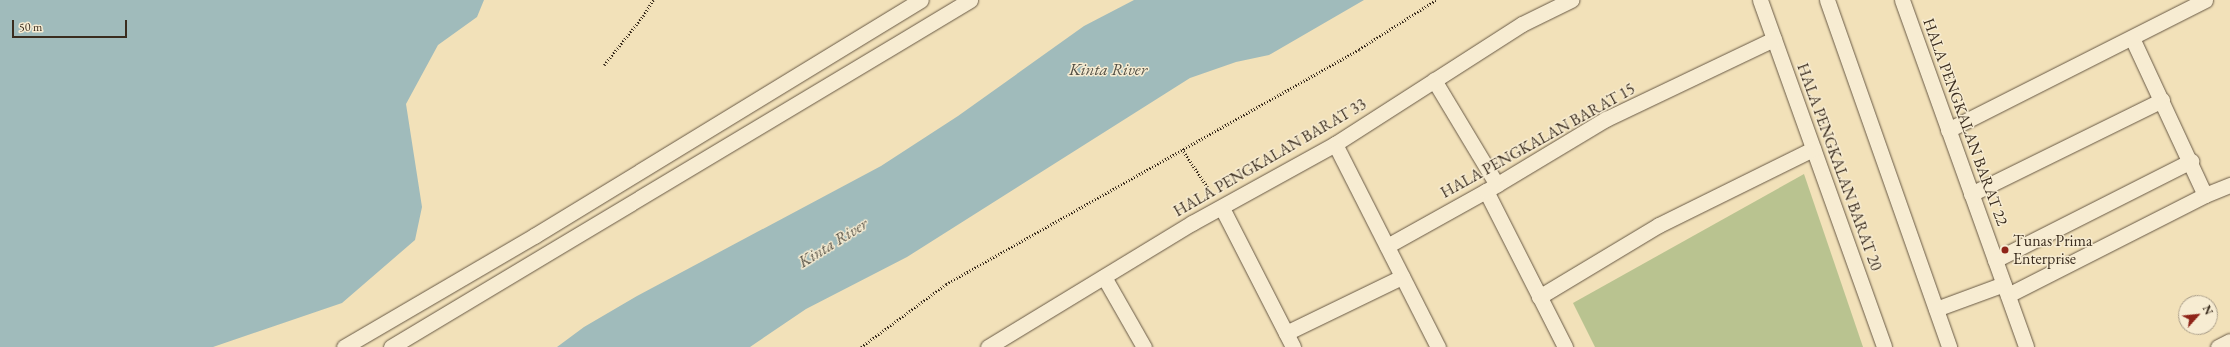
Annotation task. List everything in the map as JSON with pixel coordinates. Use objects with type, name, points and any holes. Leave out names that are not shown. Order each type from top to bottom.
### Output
[{"type":"street","points":[[344,347],[534,236],[921,0]]},
{"type":"street","points":[[392,347],[970,0]]},
{"type":"street","name":"HALA PENGKALAN BARAT 33","points":[[988,347],[1104,277],[1335,144],[1522,24],[1571,0]]},
{"type":"street","name":"HALA PENGKALAN BARAT 20","points":[[1760,0],[1884,347]]},
{"type":"street","points":[[1827,0],[1949,347]]},
{"type":"street","name":"HALA PENGKALAN BARAT 22","points":[[1902,0],[2026,347]]},
{"type":"street","points":[[1948,130],[2132,38],[2188,4],[2205,0]]},
{"type":"street","points":[[2132,38],[2191,161],[2205,195]]},
{"type":"street","name":"HALA PENGKALAN BARAT 15","points":[[1386,246],[1492,188],[1606,119],[1774,39]]},
{"type":"street","points":[[1434,80],[1492,188],[1539,297],[1565,347]]},
{"type":"street","points":[[1971,194],[2162,100]]},
{"type":"street","points":[[1335,144],[1438,347]]},
{"type":"street","points":[[1539,297],[1659,225],[1813,149]]},
{"type":"street","points":[[1995,260],[2191,161]]},
{"type":"street","points":[[1936,309],[2006,290],[2205,195],[2230,185]]},
{"type":"street","points":[[1222,208],[1293,347]]},
{"type":"street","points":[[1104,277],[1144,347]]},
{"type":"street","points":[[1286,333],[1402,277]]},
{"type":"street","points":[[2218,347],[2230,341]]},
{"type":"path","points":[[604,65],[643,16],[653,0]]},
{"type":"path","points":[[860,347],[946,284],[1359,49],[1436,0]]},
{"type":"path","points":[[1182,149],[1222,208]]},
{"type":"green space","points":[[1804,174],[1863,347],[1595,347],[1573,303]]},
{"type":"water","points":[[0,0],[484,0],[477,17],[438,45],[406,104],[422,207],[415,240],[342,303],[213,347],[0,347]]},
{"type":"water","name":"Kinta River","points":[[1134,0],[1364,0],[1269,55],[1236,62],[1190,78],[907,257],[806,309],[750,347],[557,347],[584,327],[637,296],[881,166],[958,116],[1084,26]]},
{"type":"place","name":"Tunas Prima Enterprise","points":[[2005,250]]}]
